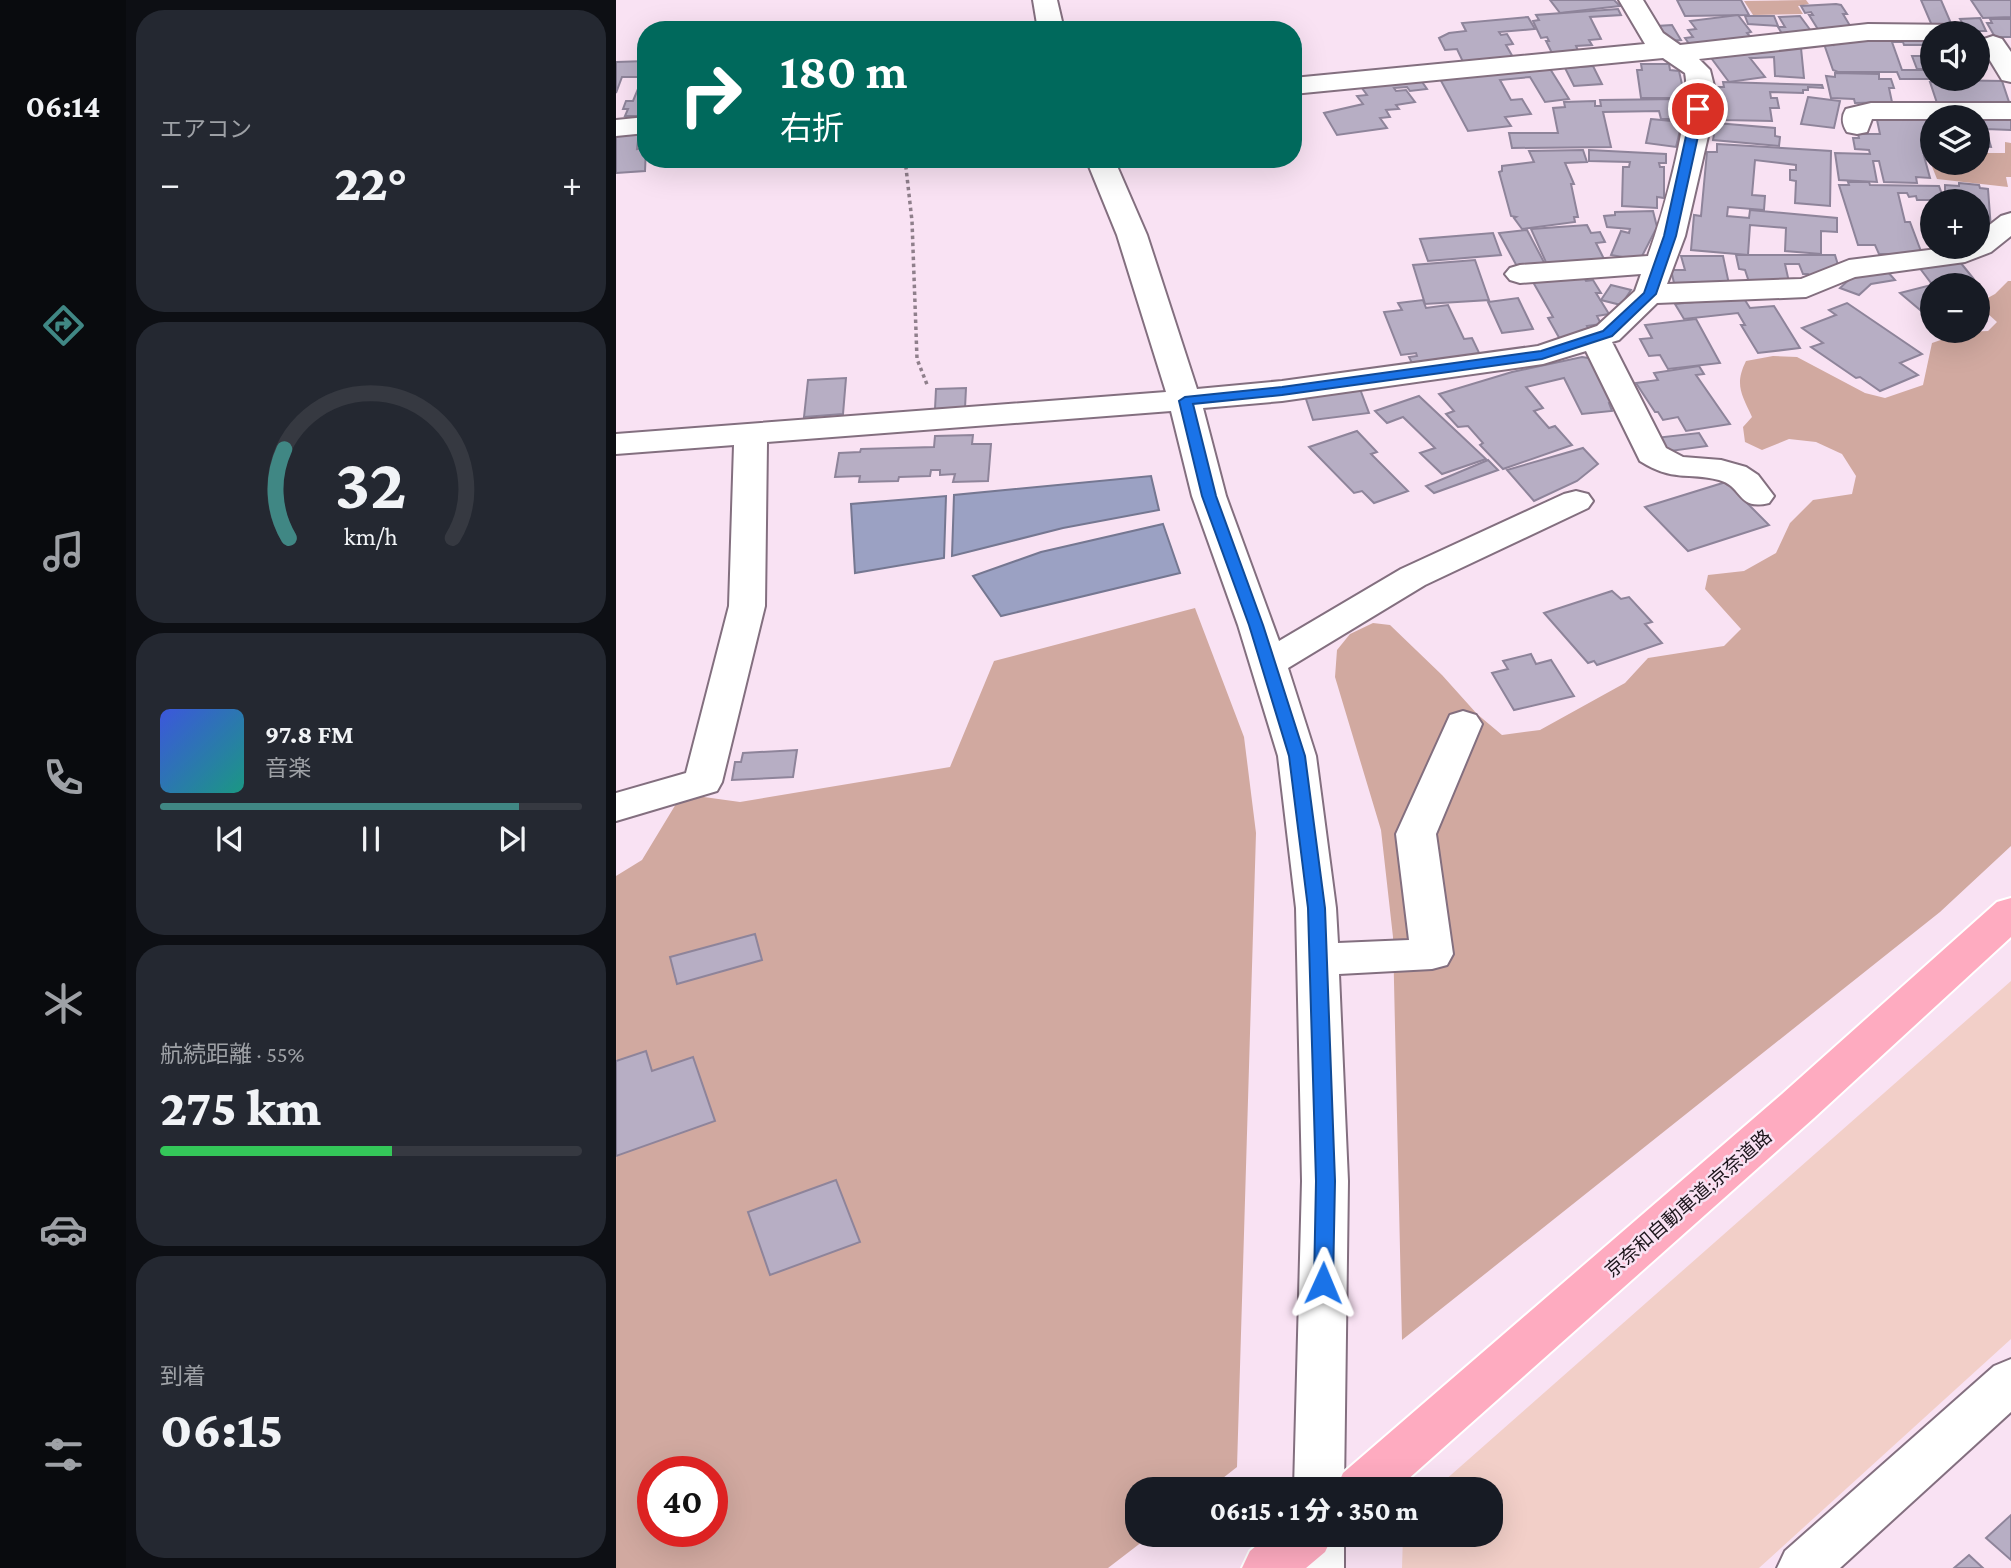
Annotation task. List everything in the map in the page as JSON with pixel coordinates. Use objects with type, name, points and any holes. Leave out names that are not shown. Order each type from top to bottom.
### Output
[{"type":"highway","name":"京奈和自動車道;京奈道路","points":[[1375,1477],[1798,1106],[2011,913]]},
{"type":"highway","points":[[1268,1568],[1293,1547]]},
{"type":"street","points":[[1045,0],[1049,21]]},
{"type":"street","points":[[616,444],[1185,401],[1282,391],[1542,355],[1608,333],[1649,294],[1670,236],[1692,145],[1701,86],[1697,70],[1653,38],[1631,0]]},
{"type":"street","points":[[1302,85],[1868,32],[1920,21]]},
{"type":"street","points":[[1994,41],[2011,74]]},
{"type":"street","points":[[1857,126],[1856,115],[1871,111],[2011,111]]},
{"type":"street","points":[[616,128],[637,126]]},
{"type":"street","points":[[1104,168],[1132,234],[1185,401],[1209,496],[1297,756],[1316,908],[1325,1181],[1319,1477]]},
{"type":"street","points":[[1649,294],[1806,288],[1849,270],[1955,256],[1981,246],[2011,222]]},
{"type":"street","points":[[1520,274],[1660,264]]},
{"type":"street","points":[[1595,338],[1652,454],[1664,465],[1730,471],[1747,480],[1757,496]]},
{"type":"street","points":[[616,807],[703,782],[747,606],[751,433]]},
{"type":"street","points":[[1268,664],[1413,577],[1576,501]]},
{"type":"street","points":[[1318,960],[1432,954],[1416,834],[1463,724]]},
{"type":"street","points":[[1803,1568],[2011,1381]]},
{"type":"street","points":[[1318,1547],[1318,1568]]},
{"type":"path","points":[[906,168],[912,221],[917,359],[929,391],[931,420]]},
{"type":"shaded area","points":[[1806,0],[1809,4],[1798,6],[1803,14],[1753,15],[1744,1]]},
{"type":"shaded area","points":[[2005,142],[2011,143],[2011,177],[2006,177],[2008,187],[1937,179],[1935,175],[1990,175],[1990,153],[2005,153]]},
{"type":"shaded area","points":[[2011,281],[2011,846],[1940,912],[1402,1340],[1393,937],[1381,830],[1335,677],[1337,650],[1350,634],[1373,623],[1390,625],[1442,675],[1477,714],[1502,735],[1540,730],[1625,683],[1648,658],[1724,646],[1741,629],[1705,589],[1708,575],[1744,571],[1776,553],[1790,523],[1813,500],[1852,494],[1856,476],[1842,454],[1816,442],[1789,439],[1762,450],[1745,442],[1743,427],[1752,417],[1740,383],[1746,361],[1773,356],[1797,357],[1865,393],[1885,398],[1923,385],[1932,343],[1990,343],[1990,329],[1997,322],[1990,316],[1990,297]]},
{"type":"shaded area","points":[[1195,608],[1244,737],[1256,833],[1237,1467],[1224,1477],[1125,1477],[1125,1547],[1135,1547],[1108,1568],[616,1568],[616,876],[642,860],[682,794],[740,802],[950,767],[994,661]]},
{"type":"shaded area","points":[[2011,981],[2011,1339],[1759,1568],[1402,1568],[1403,1547],[1503,1547],[1503,1477],[1449,1477]]},
{"type":"water","points":[[1151,476],[1159,510],[1063,528],[952,556],[954,495]]},
{"type":"water","points":[[946,496],[944,558],[855,573],[851,504]]},
{"type":"water","points":[[1163,524],[1180,573],[1001,616],[973,576],[1041,552]]},
{"type":"building","points":[[1550,0],[1614,0],[1620,6],[1560,13]]},
{"type":"building","points":[[1677,0],[1741,0],[1749,15],[1685,16]]},
{"type":"building","points":[[1921,0],[1941,0],[1950,21],[1930,21]]},
{"type":"building","points":[[1971,0],[2011,0],[2011,17],[1983,18]]},
{"type":"building","points":[[1841,5],[1847,14],[1843,14],[1852,29],[1819,31],[1809,15],[1813,15],[1811,12],[1805,13],[1801,6]]},
{"type":"building","points":[[1618,9],[1621,15],[1590,17],[1601,39],[1589,40],[1592,45],[1576,46],[1580,55],[1554,57],[1546,41],[1549,41],[1547,37],[1541,38],[1533,21],[1539,20],[1536,15]]},
{"type":"building","points":[[1738,15],[1751,32],[1747,33],[1754,41],[1692,48],[1685,38],[1693,37],[1688,30],[1696,29],[1690,21]]},
{"type":"building","points":[[1745,16],[1774,16],[1778,26],[1748,24]]},
{"type":"building","points":[[1800,16],[1814,35],[1784,37],[1778,27],[1785,27],[1779,17]]},
{"type":"building","points":[[1528,17],[1535,29],[1499,32],[1501,35],[1507,34],[1513,44],[1506,45],[1514,59],[1464,64],[1457,49],[1445,50],[1439,38],[1449,33],[1466,31],[1462,23]]},
{"type":"building","points":[[1980,18],[1981,21],[1961,21],[1960,19]]},
{"type":"building","points":[[1990,19],[2011,19],[2011,37],[1995,37],[1990,28]]},
{"type":"building","points":[[1672,25],[1681,40],[1667,41],[1657,26]]},
{"type":"building","points":[[1920,36],[1920,45],[1892,42],[1902,70],[1920,70],[1920,79],[1900,79],[1897,72],[1833,70],[1824,44],[1833,45],[1831,39]]},
{"type":"building","points":[[1778,46],[1801,48],[1804,78],[1775,76],[1774,57],[1750,58],[1765,77],[1729,82],[1709,55]]},
{"type":"building","points":[[1912,56],[1920,56],[1920,69],[1917,69]]},
{"type":"building","points":[[637,61],[637,77],[622,77],[616,93],[616,62]]},
{"type":"building","points":[[1547,64],[1569,99],[1545,102],[1530,77],[1500,80],[1511,100],[1522,99],[1531,114],[1505,117],[1511,126],[1468,131],[1439,77]]},
{"type":"building","points":[[1641,64],[1669,64],[1670,70],[1679,71],[1685,98],[1641,98],[1637,70],[1642,70]]},
{"type":"building","points":[[1593,66],[1602,84],[1574,86],[1565,68]]},
{"type":"building","points":[[1835,73],[1879,74],[1879,79],[1891,79],[1894,88],[1889,88],[1892,102],[1855,103],[1854,99],[1831,98],[1826,76],[1835,77]]},
{"type":"building","points":[[1418,76],[1427,89],[1410,91],[1407,87],[1394,88],[1396,91],[1406,90],[1415,102],[1396,105],[1399,109],[1386,110],[1390,117],[1380,118],[1387,128],[1337,135],[1324,113],[1363,104],[1357,96],[1367,95],[1359,84]]},
{"type":"building","points":[[1990,81],[2002,81],[2010,105],[1937,103],[1933,91],[1990,91]]},
{"type":"building","points":[[1723,82],[1822,85],[1823,88],[1808,87],[1803,93],[1770,92],[1771,98],[1777,98],[1779,108],[1770,108],[1772,121],[1723,120],[1718,87],[1724,87]]},
{"type":"building","points":[[637,91],[637,116],[625,116],[628,109],[623,109],[626,101],[633,101]]},
{"type":"building","points":[[1808,97],[1840,101],[1834,128],[1801,124]]},
{"type":"building","points":[[1680,99],[1686,119],[1661,119],[1659,111],[1603,112],[1611,147],[1512,148],[1509,133],[1558,133],[1553,108],[1565,107],[1564,102],[1595,101],[1595,106],[1601,106],[1600,100]]},
{"type":"building","points":[[1897,115],[1920,116],[1920,175],[1929,175],[1930,178],[1916,177],[1917,183],[1884,182],[1879,161],[1873,161],[1877,182],[1839,180],[1835,153],[1870,154],[1869,150],[1855,149],[1853,138],[1859,138],[1858,134],[1880,134],[1877,120],[1898,120]]},
{"type":"building","points":[[1990,117],[2011,118],[2011,130],[1990,129]]},
{"type":"building","points":[[1651,119],[1682,122],[1676,147],[1646,143]]},
{"type":"building","points":[[1716,123],[1775,128],[1775,136],[1780,137],[1779,146],[1713,140]]},
{"type":"building","points":[[637,131],[637,168],[645,168],[645,171],[616,173],[616,132]]},
{"type":"building","points":[[1717,144],[1831,151],[1830,206],[1795,203],[1796,181],[1790,180],[1790,170],[1796,170],[1796,165],[1755,160],[1752,195],[1765,196],[1764,210],[1728,207],[1727,216],[1749,218],[1750,210],[1837,218],[1837,232],[1821,231],[1821,254],[1785,251],[1786,228],[1750,225],[1748,255],[1691,250],[1694,215],[1701,216],[1707,152],[1717,152]]},
{"type":"building","points":[[1583,150],[1587,162],[1565,163],[1574,184],[1571,184],[1578,217],[1574,217],[1575,222],[1522,229],[1514,218],[1516,217],[1511,216],[1499,172],[1502,171],[1502,166],[1534,162],[1529,151]]},
{"type":"building","points":[[1589,150],[1666,154],[1666,163],[1659,163],[1660,167],[1664,167],[1664,198],[1657,197],[1657,208],[1622,206],[1623,167],[1629,167],[1630,162],[1589,161]]},
{"type":"building","points":[[1848,182],[1869,182],[1870,185],[1939,186],[1940,189],[1920,189],[1920,200],[1917,200],[1916,196],[1909,197],[1907,193],[1898,193],[1905,222],[1910,222],[1920,254],[1879,254],[1875,245],[1858,245],[1839,185],[1849,185]]},
{"type":"building","points":[[1959,183],[1979,185],[1980,188],[1988,189],[1945,189],[1945,185],[1959,186]]},
{"type":"building","points":[[1653,211],[1657,227],[1640,260],[1611,255],[1621,231],[1629,233],[1630,229],[1607,227],[1604,216],[1615,215],[1615,212]]},
{"type":"building","points":[[1587,225],[1591,233],[1600,232],[1605,242],[1596,243],[1605,261],[1549,269],[1531,229]]},
{"type":"building","points":[[1527,230],[1547,268],[1520,272],[1499,233]]},
{"type":"building","points":[[1493,233],[1501,255],[1428,261],[1420,239]]},
{"type":"building","points":[[1736,255],[1835,255],[1838,265],[1811,278],[1808,274],[1803,274],[1799,264],[1785,264],[1789,282],[1749,282],[1745,270],[1739,269]]},
{"type":"building","points":[[1681,256],[1723,256],[1729,284],[1674,283],[1671,270],[1685,270]]},
{"type":"building","points":[[1475,260],[1489,300],[1425,304],[1413,265]]},
{"type":"building","points":[[1960,262],[1969,273],[1924,273],[1919,267]]},
{"type":"building","points":[[1887,271],[1895,280],[1871,284],[1859,295],[1840,288],[1854,275]]},
{"type":"building","points":[[1582,274],[1586,281],[1593,280],[1601,293],[1596,293],[1609,314],[1597,316],[1601,324],[1587,326],[1591,333],[1561,341],[1548,318],[1553,317],[1533,282]]},
{"type":"building","points":[[1611,285],[1631,290],[1621,305],[1601,300]]},
{"type":"building","points":[[1920,288],[1920,310],[1900,293]]},
{"type":"building","points":[[1743,297],[1750,308],[1774,306],[1800,348],[1758,353],[1741,325],[1745,325],[1738,313],[1684,319],[1675,304]]},
{"type":"building","points":[[1518,298],[1533,329],[1502,333],[1488,302]]},
{"type":"building","points":[[1423,300],[1426,308],[1448,305],[1464,339],[1472,338],[1481,357],[1413,365],[1409,357],[1417,356],[1416,353],[1401,355],[1384,312],[1402,310],[1398,303]]},
{"type":"building","points":[[1847,303],[1922,354],[1900,363],[1918,375],[1880,391],[1811,347],[1823,343],[1802,328],[1836,315],[1829,310]]},
{"type":"building","points":[[1696,319],[1720,363],[1668,369],[1660,355],[1649,356],[1640,339],[1652,338],[1645,325]]},
{"type":"building","points":[[1582,357],[1595,359],[1616,402],[1609,403],[1612,411],[1582,414],[1564,378],[1526,387],[1543,408],[1534,411],[1549,428],[1555,426],[1572,445],[1503,469],[1480,445],[1483,443],[1468,426],[1458,427],[1446,414],[1454,411],[1439,394],[1512,372]]},
{"type":"building","points":[[1699,366],[1704,374],[1696,375],[1730,424],[1686,431],[1678,417],[1663,420],[1636,383],[1658,380],[1654,373]]},
{"type":"building","points":[[846,378],[843,414],[804,417],[808,380]]},
{"type":"building","points":[[966,388],[965,408],[935,409],[936,389]]},
{"type":"building","points":[[1360,389],[1369,413],[1313,420],[1305,396]]},
{"type":"building","points":[[1419,396],[1486,459],[1442,474],[1420,453],[1435,448],[1403,417],[1387,423],[1375,411]]},
{"type":"building","points":[[1357,431],[1377,452],[1371,454],[1408,491],[1374,503],[1362,491],[1354,493],[1309,447]]},
{"type":"building","points":[[1699,433],[1707,446],[1663,452],[1655,438]]},
{"type":"building","points":[[973,435],[972,444],[991,444],[988,481],[953,482],[955,474],[940,475],[940,470],[931,470],[930,476],[899,477],[898,481],[859,482],[860,476],[835,477],[839,453],[860,452],[861,449],[934,447],[935,436]]},
{"type":"building","points":[[1583,448],[1598,464],[1577,481],[1534,501],[1507,470]]},
{"type":"building","points":[[1488,460],[1498,470],[1434,493],[1426,486]]},
{"type":"building","points":[[1726,482],[1769,525],[1688,551],[1645,507]]},
{"type":"building","points":[[1612,591],[1621,599],[1629,597],[1652,622],[1645,624],[1662,643],[1597,665],[1594,661],[1588,663],[1544,613]]},
{"type":"building","points":[[1531,654],[1536,664],[1551,660],[1574,696],[1514,710],[1492,673],[1508,669],[1503,661]]},
{"type":"building","points":[[797,750],[793,777],[732,780],[735,762],[741,762],[743,753]]},
{"type":"building","points":[[755,934],[762,960],[677,984],[670,957]]},
{"type":"building","points":[[646,1051],[652,1071],[693,1057],[715,1121],[616,1156],[616,1061]]},
{"type":"building","points":[[836,1180],[860,1242],[770,1275],[748,1212]]},
{"type":"building","points":[[2011,1515],[2011,1560],[1986,1538]]},
{"type":"building","points":[[1969,1555],[1983,1568],[1954,1568]]},
{"type":"route","points":[[1323,1283],[1325,1181],[1316,908],[1297,756],[1256,625],[1209,496],[1185,401],[1282,391],[1542,355],[1608,333],[1649,294],[1670,236],[1698,109]]}]
